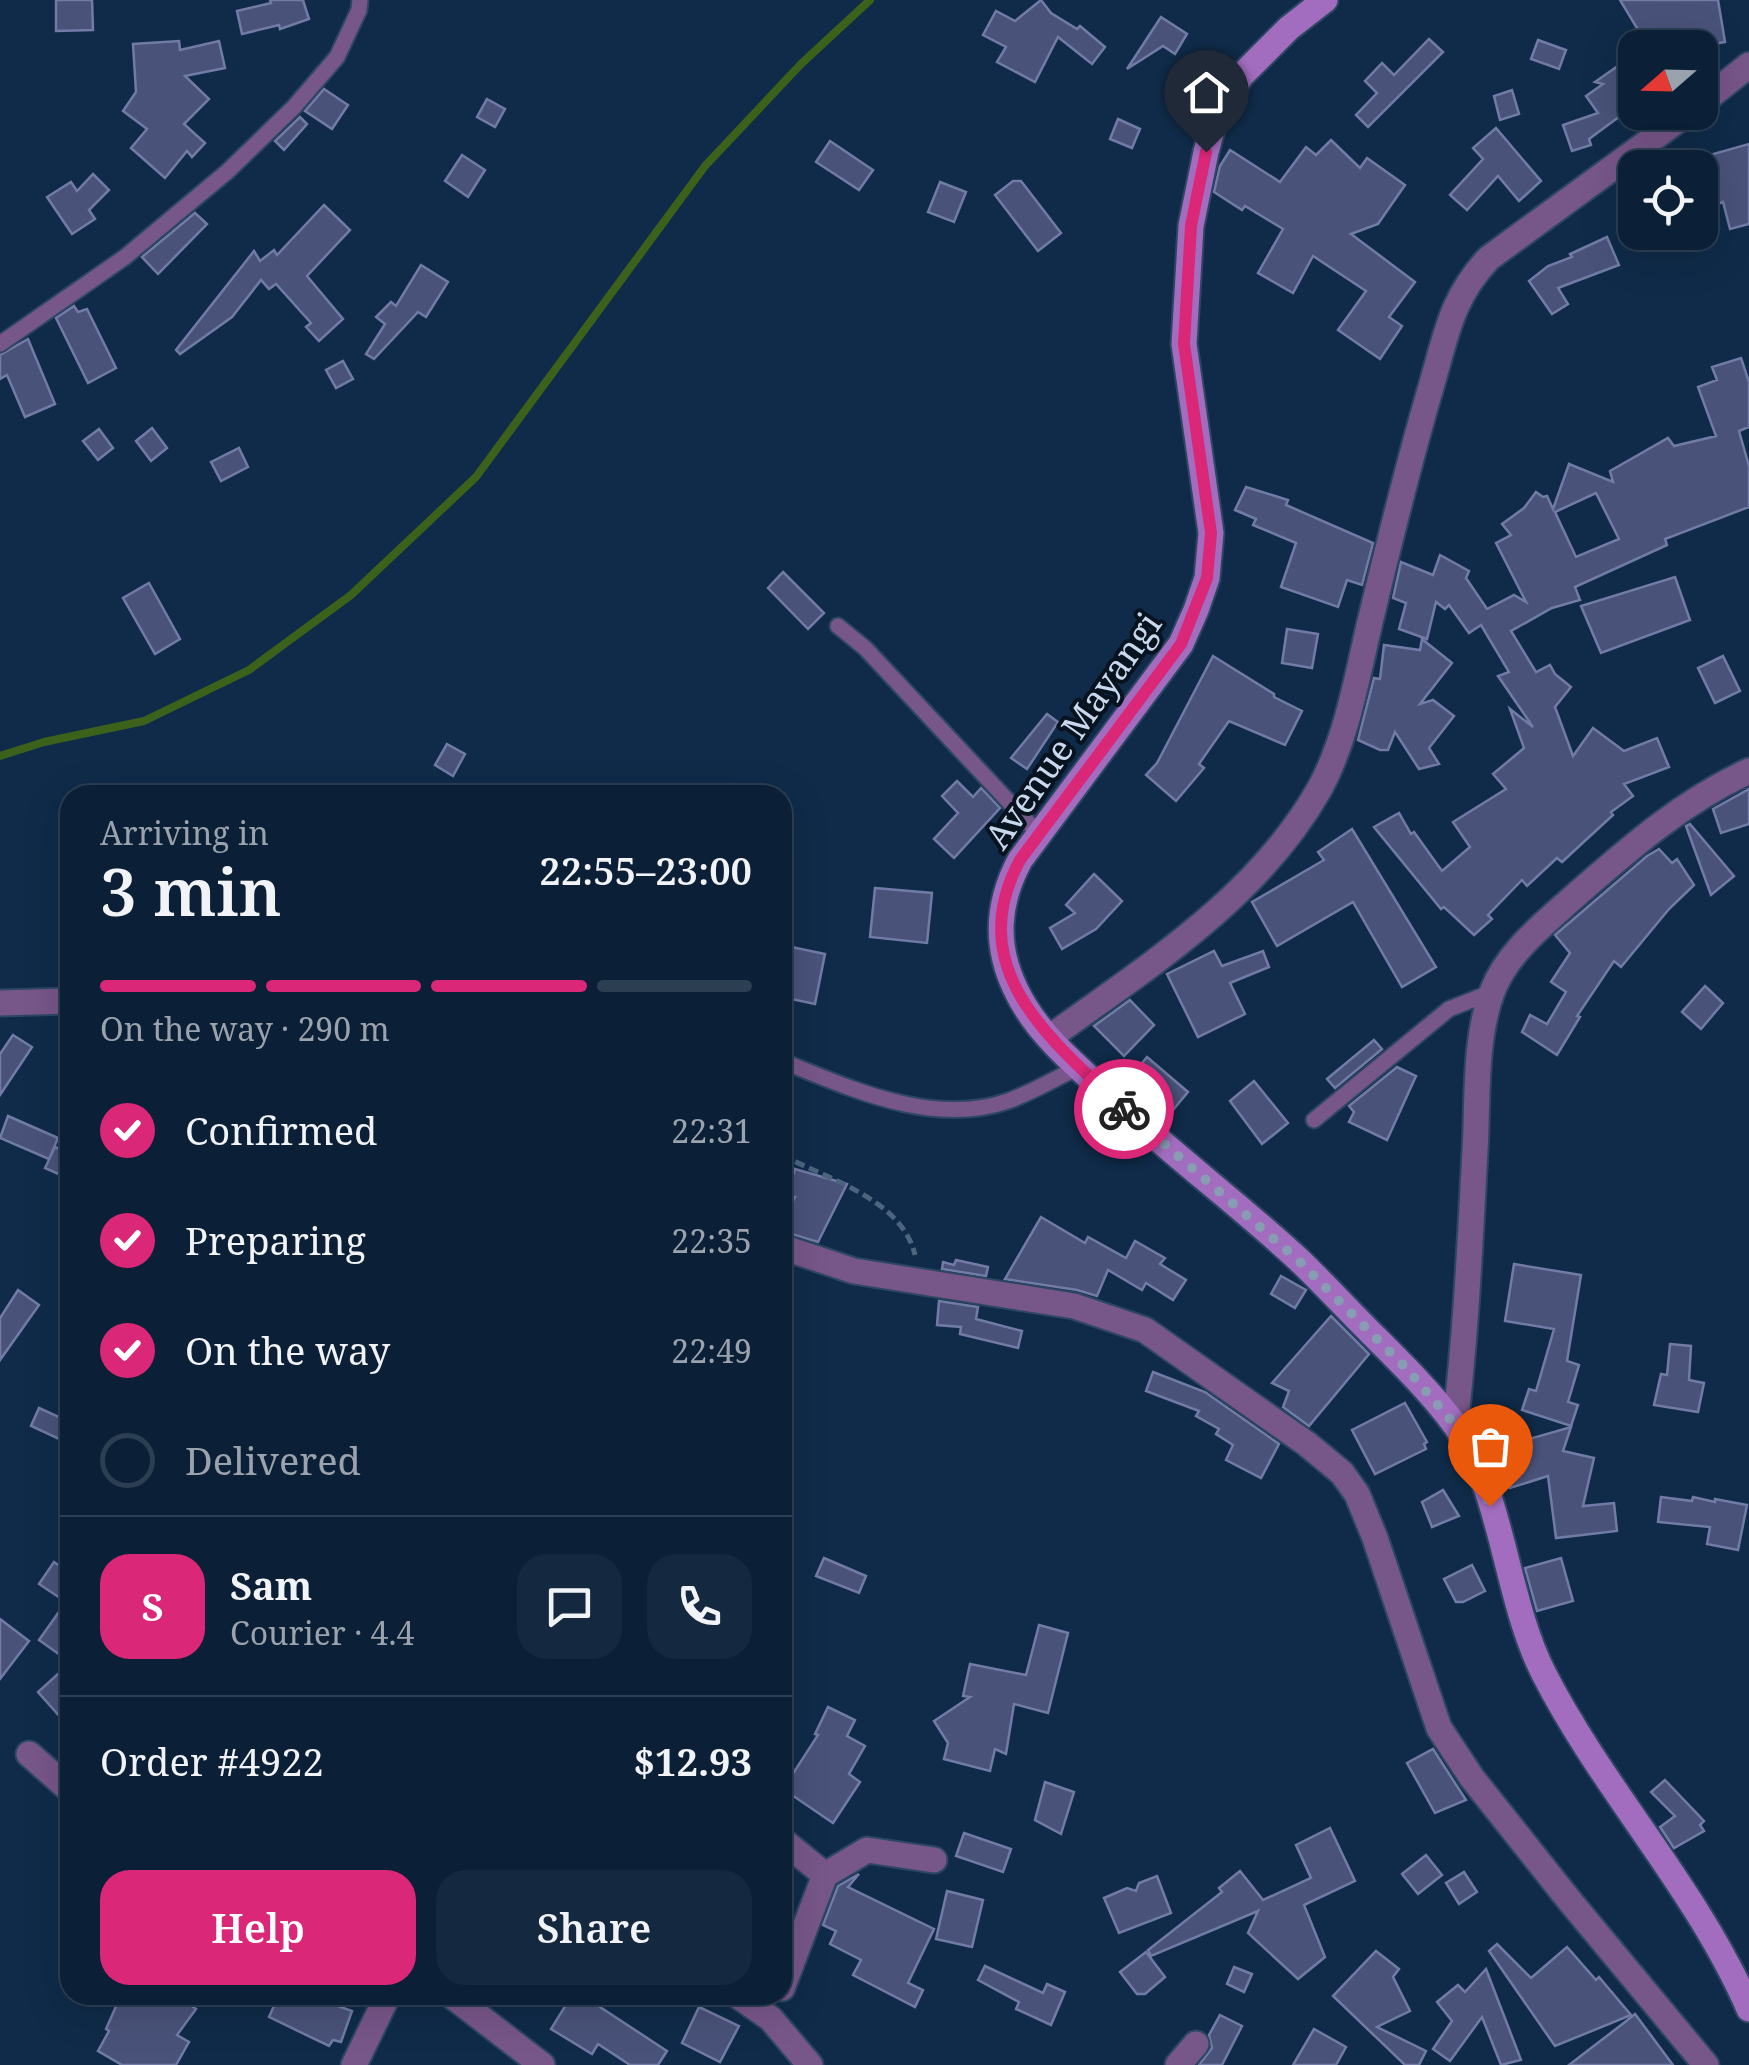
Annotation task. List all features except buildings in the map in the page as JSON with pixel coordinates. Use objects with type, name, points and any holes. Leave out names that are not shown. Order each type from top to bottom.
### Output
[{"type":"street","name":"Avenue Mayangi","points":[[1325,0],[1266,49],[1227,94],[1215,118],[1202,170],[1191,226],[1184,344],[1211,533],[1207,578],[1181,644],[1039,834],[1007,884],[1000,916],[1002,952],[1016,992],[1049,1038],[1160,1143],[1298,1260],[1406,1368],[1455,1425],[1482,1484],[1522,1620],[1544,1674],[1613,1792],[1706,1926],[1749,2009]]},
{"type":"street","points":[[1718,90],[1749,65]]},
{"type":"street","points":[[1049,1038],[1191,936],[1296,826],[1322,784],[1348,712],[1417,434],[1456,303],[1468,281],[1489,258],[1664,130]]},
{"type":"street","points":[[1455,1425],[1467,1312],[1479,1065],[1492,992],[1523,944],[1643,836],[1715,787],[1749,771]]},
{"type":"street","points":[[0,1003],[60,1001]]},
{"type":"street","points":[[792,1250],[854,1270],[1109,1315],[1146,1330],[1308,1444],[1342,1473],[1357,1494],[1375,1538],[1439,1728],[1520,1839],[1706,2065]]},
{"type":"street","points":[[29,1754],[60,1781]]},
{"type":"street","points":[[792,1848],[825,1875]]},
{"type":"street","points":[[792,1963],[825,1875],[866,1850],[934,1860]]},
{"type":"street","points":[[354,2065],[384,2005]]},
{"type":"street","points":[[464,2005],[542,2065]]},
{"type":"street","points":[[780,2005],[810,2065]]},
{"type":"street","points":[[1178,2065],[1196,2044]]},
{"type":"lane","points":[[0,344],[125,258],[228,171],[294,107],[337,57],[360,0]]},
{"type":"lane","points":[[838,626],[876,660],[1039,834]]},
{"type":"lane","points":[[1314,1120],[1450,1009],[1492,992]]},
{"type":"lane","points":[[792,1066],[879,1099],[939,1108],[982,1107],[1010,1100],[1079,1067]]},
{"type":"path","points":[[792,1160],[864,1196],[897,1222],[912,1241],[918,1283]]},
{"type":"waterway","points":[[0,756],[44,742],[144,721],[249,670],[351,595],[476,477],[705,166],[801,64],[870,0]]},
{"type":"way so far","points":[[1124,1109],[1298,1260],[1406,1368],[1455,1425],[1468,1447],[1490,1506]]},
{"type":"route","points":[[1124,1109],[1049,1038],[1016,992],[1002,952],[1000,916],[1007,884],[1020,860],[1181,644],[1207,578],[1211,533],[1184,344],[1191,226],[1206,152]]}]
